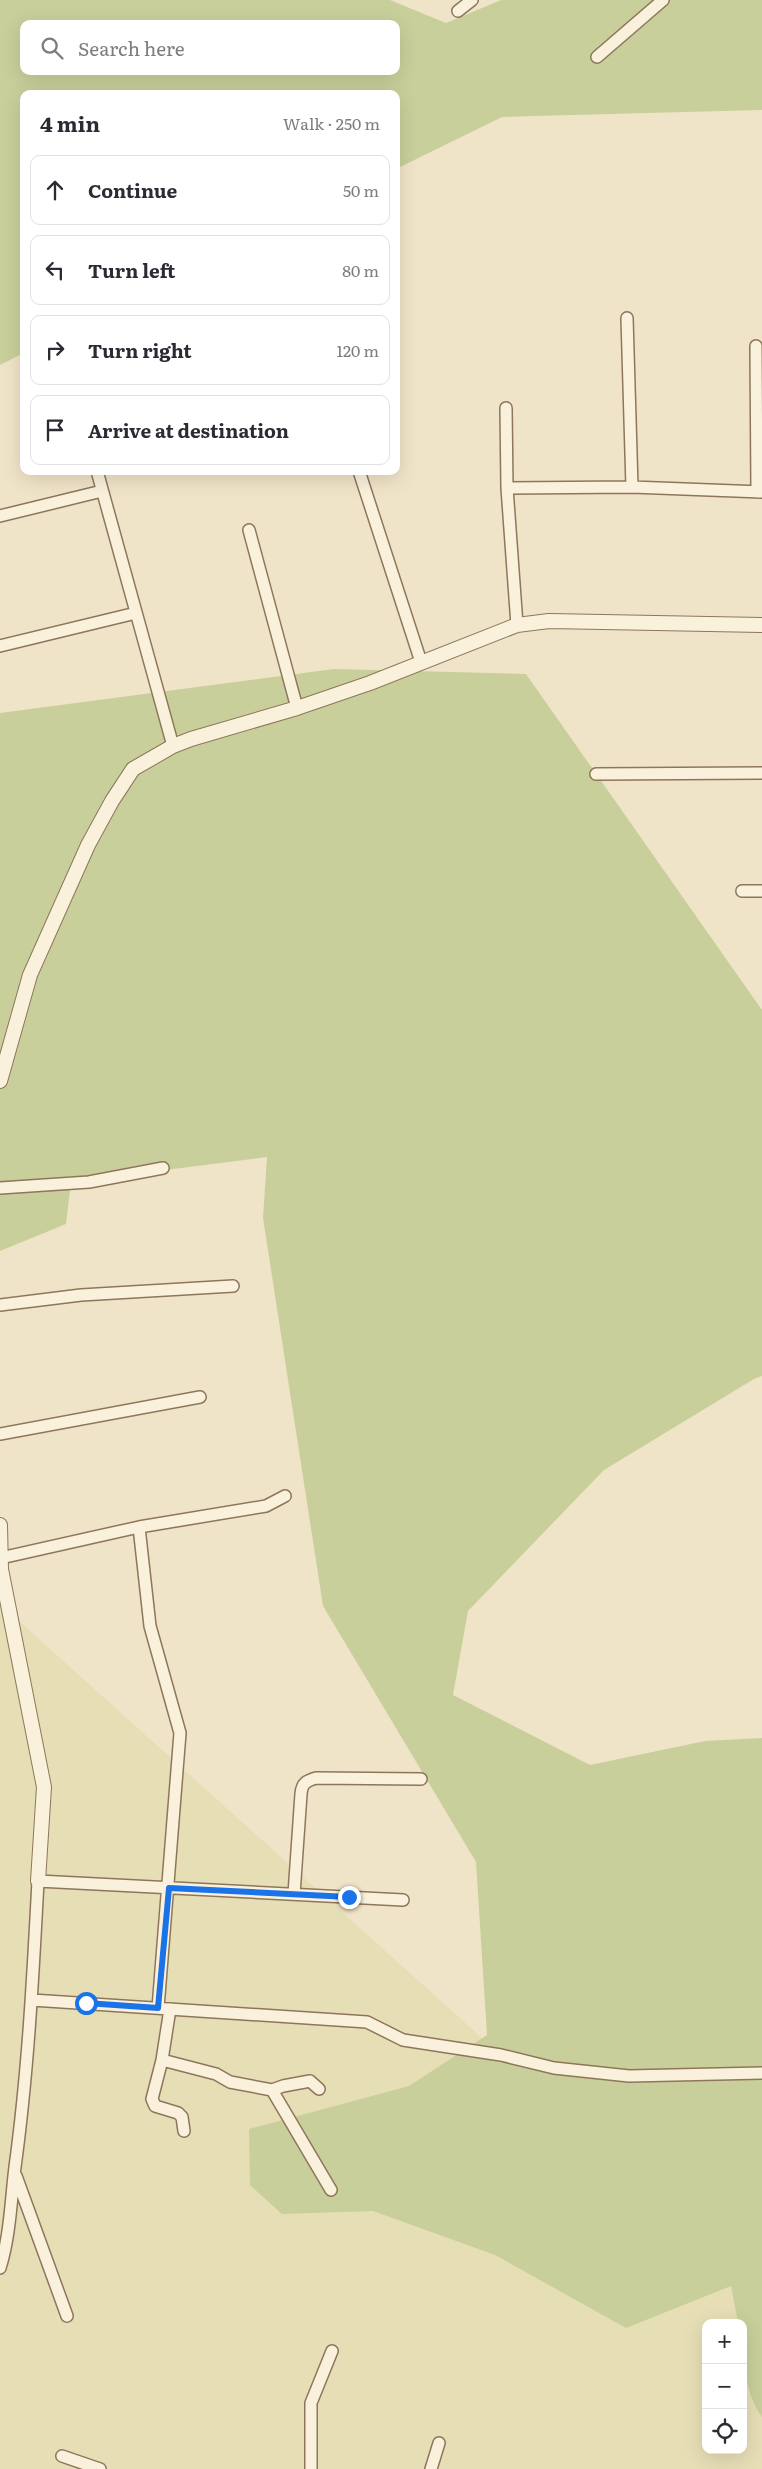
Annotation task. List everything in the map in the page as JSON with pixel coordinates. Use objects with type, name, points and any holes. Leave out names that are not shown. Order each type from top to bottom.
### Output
[{"type":"street","points":[[458,11],[472,0]]},
{"type":"street","points":[[596,57],[663,0]]},
{"type":"street","points":[[627,318],[632,487]]},
{"type":"street","points":[[507,488],[632,487],[759,492],[756,346]]},
{"type":"street","points":[[506,408],[507,488],[517,625]]},
{"type":"street","points":[[98,475],[174,746]]},
{"type":"street","points":[[360,475],[420,662]]},
{"type":"street","points":[[0,516],[102,491]]},
{"type":"street","points":[[249,530],[297,708]]},
{"type":"street","points":[[0,646],[136,613]]},
{"type":"street","points":[[0,1082],[30,975],[88,845],[112,801],[133,769],[174,746],[370,683],[517,625],[549,621],[762,625]]},
{"type":"street","points":[[596,774],[762,774]]},
{"type":"street","points":[[742,891],[762,891]]},
{"type":"street","points":[[0,1188],[89,1182],[163,1168]]},
{"type":"street","points":[[0,1305],[81,1295],[233,1286]]},
{"type":"street","points":[[0,1434],[200,1397]]},
{"type":"street","points":[[1,1566],[139,1527],[266,1506],[285,1496]]},
{"type":"street","points":[[0,1525],[1,1566],[44,1787],[32,2000],[15,2172],[0,2268]]},
{"type":"street","points":[[139,1527],[150,1626],[180,1733],[169,1888],[162,2060],[152,2099],[155,2106],[178,2113],[182,2117],[184,2131]]},
{"type":"street","points":[[294,1894],[301,1794],[302,1787],[306,1781],[316,1778],[421,1779]]},
{"type":"street","points":[[38,1881],[403,1900]]},
{"type":"street","points":[[32,2000],[367,2022],[404,2040],[501,2055],[554,2068],[629,2076],[762,2073]]},
{"type":"street","points":[[162,2060],[216,2074],[230,2082],[272,2090],[310,2081],[319,2089]]},
{"type":"street","points":[[272,2090],[331,2190]]},
{"type":"street","points":[[15,2172],[67,2316]]},
{"type":"street","points":[[311,2469],[311,2403],[332,2351]]},
{"type":"street","points":[[431,2469],[439,2443]]},
{"type":"street","points":[[62,2456],[100,2469]]},
{"type":"shaded area","points":[[0,1604],[762,2290],[762,2469],[0,2469]]},
{"type":"green space","points":[[0,0],[390,0],[446,23],[501,0],[762,0],[762,110],[502,117],[400,167],[400,90],[20,90],[20,355],[0,365]]},
{"type":"green space","points":[[334,669],[526,674],[762,1010],[762,1376],[754,1379],[604,1470],[468,1611],[453,1695],[590,1765],[705,1741],[762,1738],[762,2417],[751,2396],[747,2380],[747,2319],[737,2319],[731,2286],[626,2328],[495,2255],[373,2211],[282,2214],[250,2185],[249,2129],[409,2086],[487,2035],[476,1862],[323,1606],[263,1218],[267,1157],[71,1182],[66,1224],[0,1251],[0,713]]},
{"type":"route","points":[[86,2003],[158,2008],[169,1888],[349,1897]]}]
